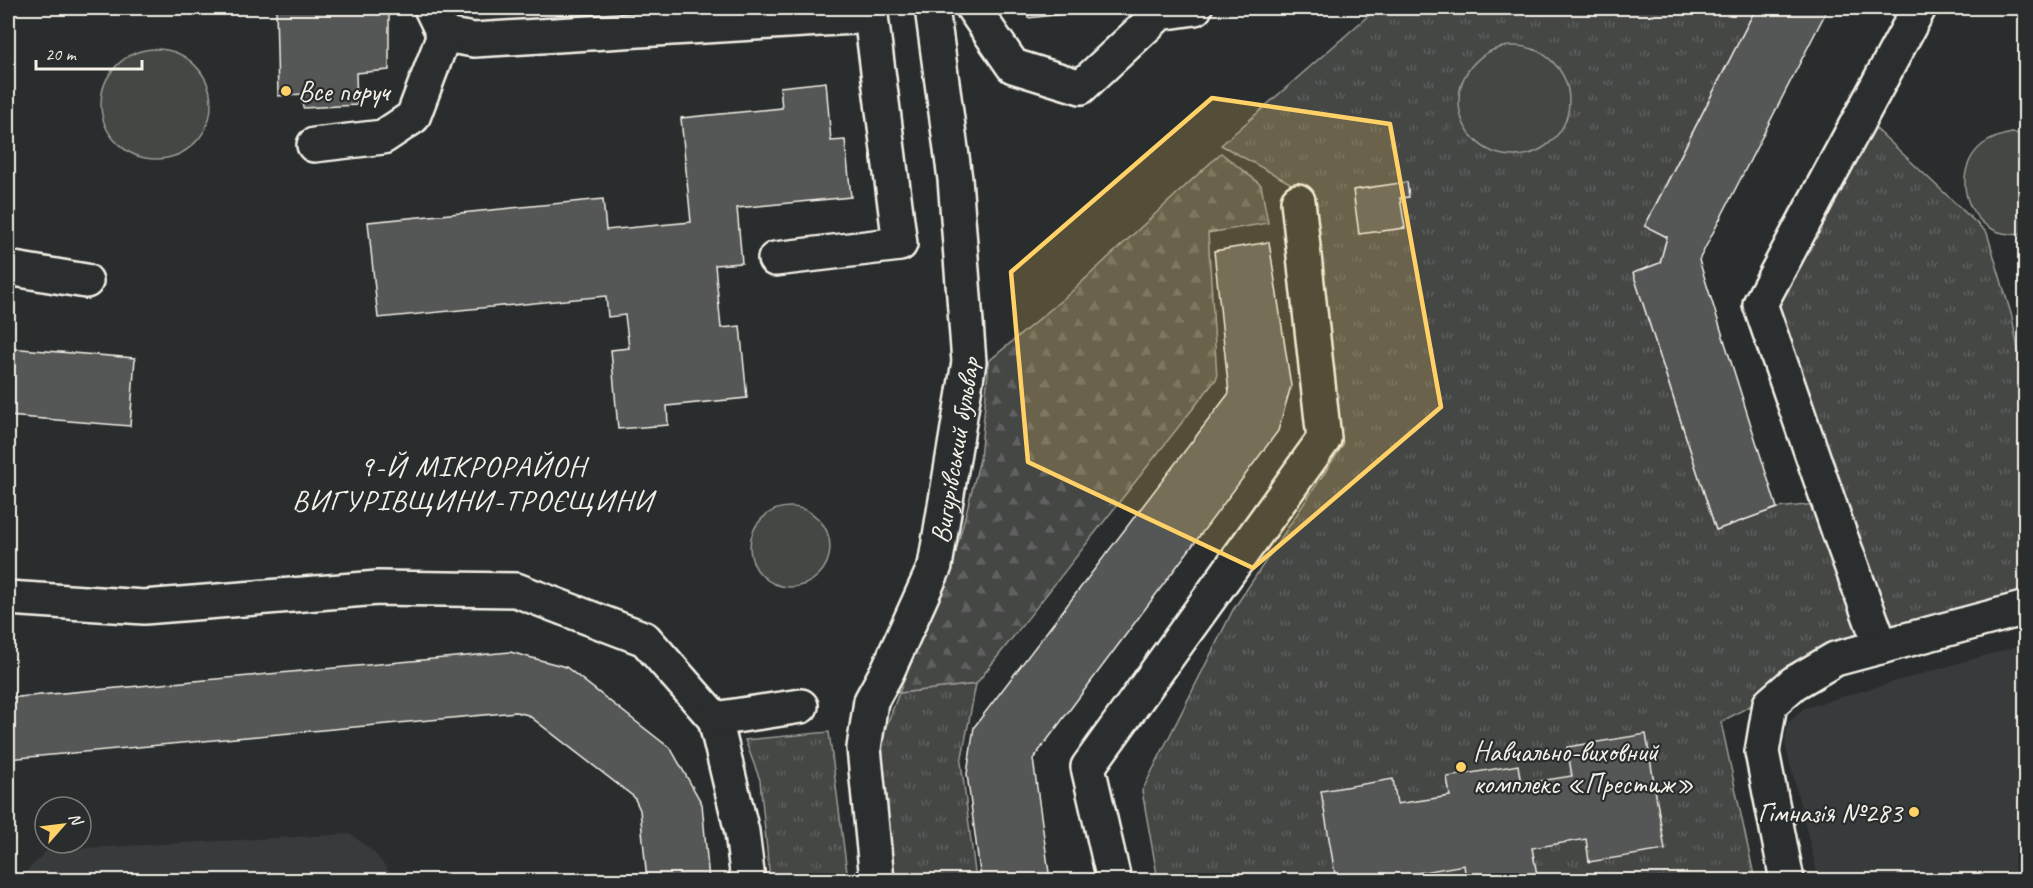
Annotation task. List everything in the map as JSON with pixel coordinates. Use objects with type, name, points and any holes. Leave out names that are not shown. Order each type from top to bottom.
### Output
[{"type":"street","name":"Вигурівський бульвар","points":[[877,880],[864,748],[871,701],[888,670],[935,566],[969,362],[955,179],[932,8]]},
{"type":"street","points":[[973,8],[1013,66],[1081,87],[1160,13],[1195,8]]},
{"type":"street","points":[[1881,647],[1761,304],[1919,8]]},
{"type":"street","points":[[314,145],[383,137],[413,117],[437,21],[474,40],[871,16],[900,244],[775,259]]},
{"type":"street","points":[[1114,880],[1088,767],[1324,439],[1298,201]]},
{"type":"street","points":[[8,268],[86,281]]},
{"type":"street","points":[[8,598],[144,607],[378,588],[516,590],[645,639],[715,719],[742,832],[748,880]]},
{"type":"street","points":[[1787,880],[1762,752],[1770,704],[1794,683],[1835,660],[2025,608]]},
{"type":"street","points":[[715,719],[801,706]]},
{"type":"highlighted area","points":[[1212,98],[1390,124],[1441,407],[1253,568],[1028,462],[1011,272]]},
{"type":"shaded area","name":"Гімназія №283","points":[[2025,644],[2025,880],[1819,880],[1785,744],[1788,723],[1804,708]]},
{"type":"shaded area","points":[[351,834],[374,852],[396,880],[18,880],[42,855],[93,855],[93,848]]},
{"type":"green space","points":[[1377,8],[1756,8],[1645,225],[1667,237],[1660,263],[1633,273],[1716,530],[1777,508],[1816,504],[1870,641],[1783,677],[1750,706],[1721,722],[1755,880],[1158,880],[1142,791],[1233,610],[1343,445],[1306,192],[1221,145]]},
{"type":"green space","points":[[1514,46],[1535,50],[1553,62],[1565,80],[1569,101],[1565,122],[1553,140],[1535,152],[1514,156],[1493,152],[1475,140],[1463,122],[1459,101],[1463,80],[1475,62],[1493,50]]},
{"type":"green space","points":[[156,49],[177,53],[195,65],[207,83],[211,104],[207,125],[195,143],[177,155],[156,159],[135,155],[117,143],[105,125],[101,104],[105,83],[117,65],[135,53]]},
{"type":"green space","points":[[1871,124],[1987,233],[2012,317],[2025,378],[2025,597],[1889,634],[1778,302]]},
{"type":"green space","points":[[2012,133],[2025,134],[2026,234],[2002,233],[1983,223],[1969,203],[1966,190],[1965,178],[1973,155],[1989,140]]},
{"type":"green space","points":[[1221,153],[1261,185],[1268,223],[1208,233],[1217,378],[976,684],[899,693],[955,555],[980,459],[989,361],[1070,293]]},
{"type":"green space","points":[[790,507],[805,510],[818,519],[827,532],[830,547],[827,562],[818,575],[805,584],[790,587],[775,584],[762,575],[753,562],[750,547],[753,532],[762,519],[775,510]]},
{"type":"green space","points":[[976,684],[961,762],[976,880],[890,880],[879,771],[883,735],[899,693]]},
{"type":"green space","points":[[829,732],[848,880],[770,880],[760,780],[745,740]]},
{"type":"building","points":[[276,8],[389,8],[389,70],[356,73],[357,105],[303,108],[302,94],[278,96]]},
{"type":"building","points":[[1027,8],[1082,8],[1082,12],[1028,18]]},
{"type":"building","points":[[1756,8],[1828,8],[1699,260],[1777,508],[1716,530],[1633,273],[1660,263],[1667,237],[1645,226]]},
{"type":"building","points":[[826,82],[831,141],[845,140],[851,197],[737,208],[742,263],[715,265],[721,328],[740,326],[747,398],[667,406],[668,425],[618,429],[611,350],[629,348],[625,315],[608,317],[606,296],[378,318],[368,222],[603,199],[606,230],[691,222],[681,118],[782,108],[780,87]]},
{"type":"building","points":[[1407,182],[1409,197],[1400,198],[1405,228],[1359,234],[1353,190]]},
{"type":"building","points":[[1269,242],[1291,386],[1278,431],[1033,759],[1050,880],[981,880],[967,774],[974,727],[1229,393],[1214,251]]},
{"type":"building","points":[[8,348],[135,358],[130,426],[8,416]]},
{"type":"building","points":[[510,652],[566,667],[671,749],[702,804],[709,880],[647,880],[640,810],[634,797],[528,715],[516,712],[8,759],[8,698]]},
{"type":"building","points":[[1646,734],[1665,850],[1589,862],[1586,839],[1532,848],[1538,880],[1466,880],[1464,865],[1411,874],[1412,880],[1336,880],[1321,791],[1393,779],[1397,804],[1450,796],[1447,777],[1518,765],[1521,784],[1572,776],[1567,747]]},
{"type":"place","name":"Все поруч","points":[[286,91]]},
{"type":"place","name":"Навчально-виховний комплекс «Престиж»","points":[[1461,767]]},
{"type":"place","name":"Гімназія №283","points":[[1914,812]]},
{"type":"district","name":"9-Й МІКРОРАЙОН ВИГУРІВЩИНИ-ТРОЄЩИНИ","points":[[473,483]]}]
